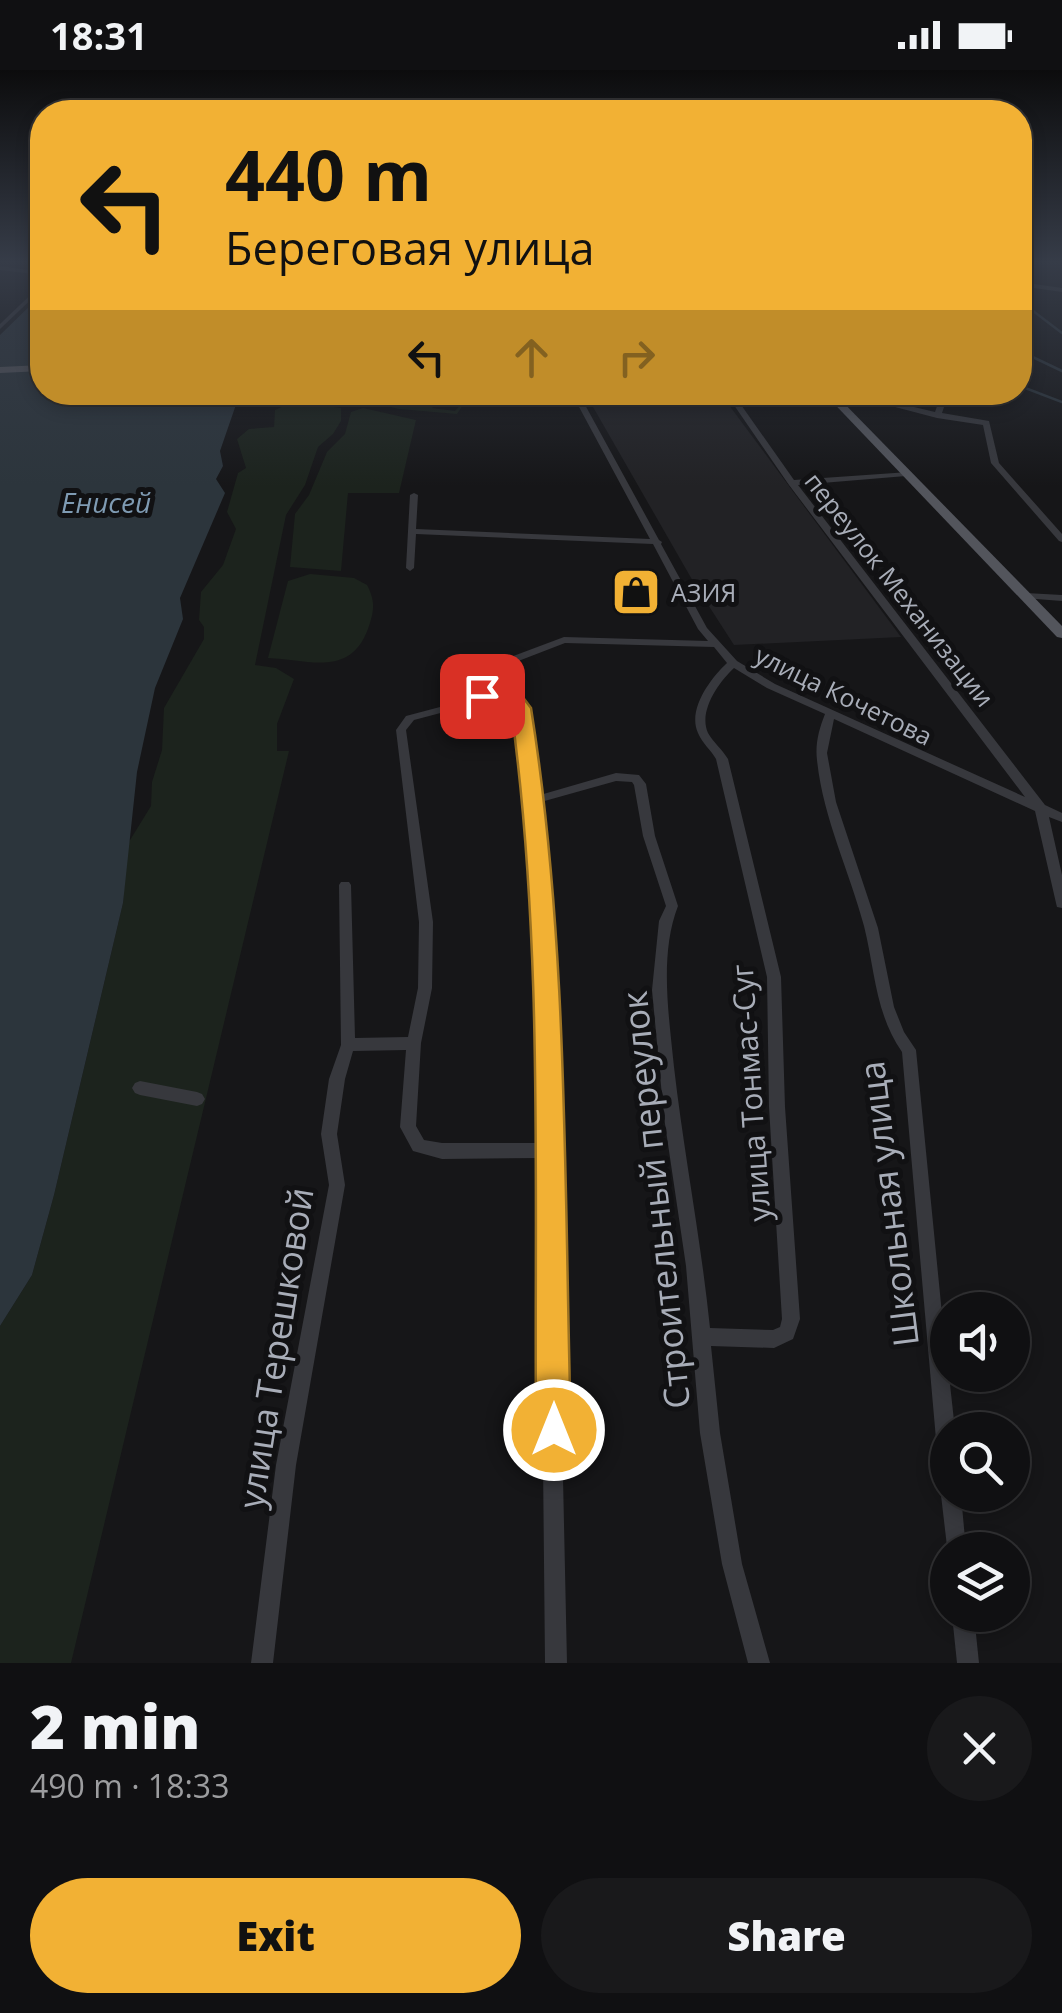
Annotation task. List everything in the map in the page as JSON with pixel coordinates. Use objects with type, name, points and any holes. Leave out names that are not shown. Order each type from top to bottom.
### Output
[{"type":"main road","points":[[0,367],[30,366]]},
{"type":"main road","points":[[839,405],[1062,634]]},
{"type":"street","name":"улица Кочетова","points":[[581,405],[714,644],[733,663],[830,714],[1062,818]]},
{"type":"street","name":"переулок Механизации","points":[[737,405],[792,483],[1041,809]]},
{"type":"street","points":[[893,405],[986,422],[995,463],[1062,540]]},
{"type":"street","points":[[937,416],[941,405]]},
{"type":"street","points":[[792,483],[906,474]]},
{"type":"street","points":[[410,568],[414,494]]},
{"type":"street","points":[[412,531],[658,542]]},
{"type":"street","points":[[1026,596],[1062,598]]},
{"type":"street","points":[[550,1150],[442,1151],[419,1146],[408,1127],[414,1043],[425,988],[426,922],[400,730],[410,718],[478,700],[496,666],[564,640],[714,644]]},
{"type":"street","name":"улица Тонмас-Суг","points":[[700,1336],[774,1340],[787,1333],[791,1318],[777,1107],[774,977],[722,759],[701,730],[701,715],[720,672],[733,663]]},
{"type":"street","points":[[485,688],[516,700],[521,708],[535,800],[550,1150],[556,1663]]},
{"type":"street","name":"Школьная улица","points":[[830,714],[821,756],[832,816],[872,931],[880,986],[894,1032],[909,1050],[943,1412]]},
{"type":"street","name":"Строительный переулок","points":[[535,800],[631,776],[640,784],[650,836],[672,906],[666,921],[659,990],[725,1528],[760,1663]]},
{"type":"street","points":[[1041,809],[1062,904]]},
{"type":"street","name":"улица Терешковой","points":[[262,1663],[286,1466],[337,1185],[329,1134],[337,1079],[348,1045],[345,885]]},
{"type":"street","points":[[348,1045],[414,1043]]},
{"type":"street","points":[[140,1088],[197,1098]]},
{"type":"street","points":[[965,1632],[968,1663]]},
{"type":"shaded area","points":[[286,405],[341,408],[341,421],[318,447],[305,485],[286,515],[255,665],[276,668],[294,679],[277,724],[277,751],[289,751],[71,1663],[0,1663],[0,1326],[32,1275],[54,1195],[123,903],[127,845],[151,806],[152,782],[162,750],[164,708],[204,639],[204,627],[199,620],[201,592],[223,565],[236,529],[227,512],[238,473],[246,468],[237,439],[249,429],[274,427],[275,410]]},
{"type":"shaded area","points":[[382,405],[434,405],[432,408],[455,411],[463,405],[457,414]]},
{"type":"shaded area","points":[[592,405],[729,405],[901,637],[734,645]]},
{"type":"shaded area","points":[[363,408],[416,420],[399,493],[348,493],[341,571],[290,567],[295,514],[309,495],[327,452],[345,434],[351,412]]},
{"type":"shaded area","points":[[310,574],[354,578],[367,585],[373,607],[368,629],[351,654],[340,660],[268,658],[288,581]]},
{"type":"water","name":"Енисей","points":[[0,337],[30,337],[30,405],[236,405],[220,451],[223,466],[216,479],[225,493],[180,598],[183,619],[155,688],[137,772],[123,903],[54,1195],[32,1275],[0,1326]]},
{"type":"waterway","points":[[1032,357],[1062,371]]},
{"type":"waterway","points":[[1032,391],[1062,402]]},
{"type":"place","name":"АЗИЯ","points":[[636,592]]},
{"type":"route","points":[[482,696],[485,688],[516,700],[521,708],[536,806],[546,990],[554,1430]]}]
